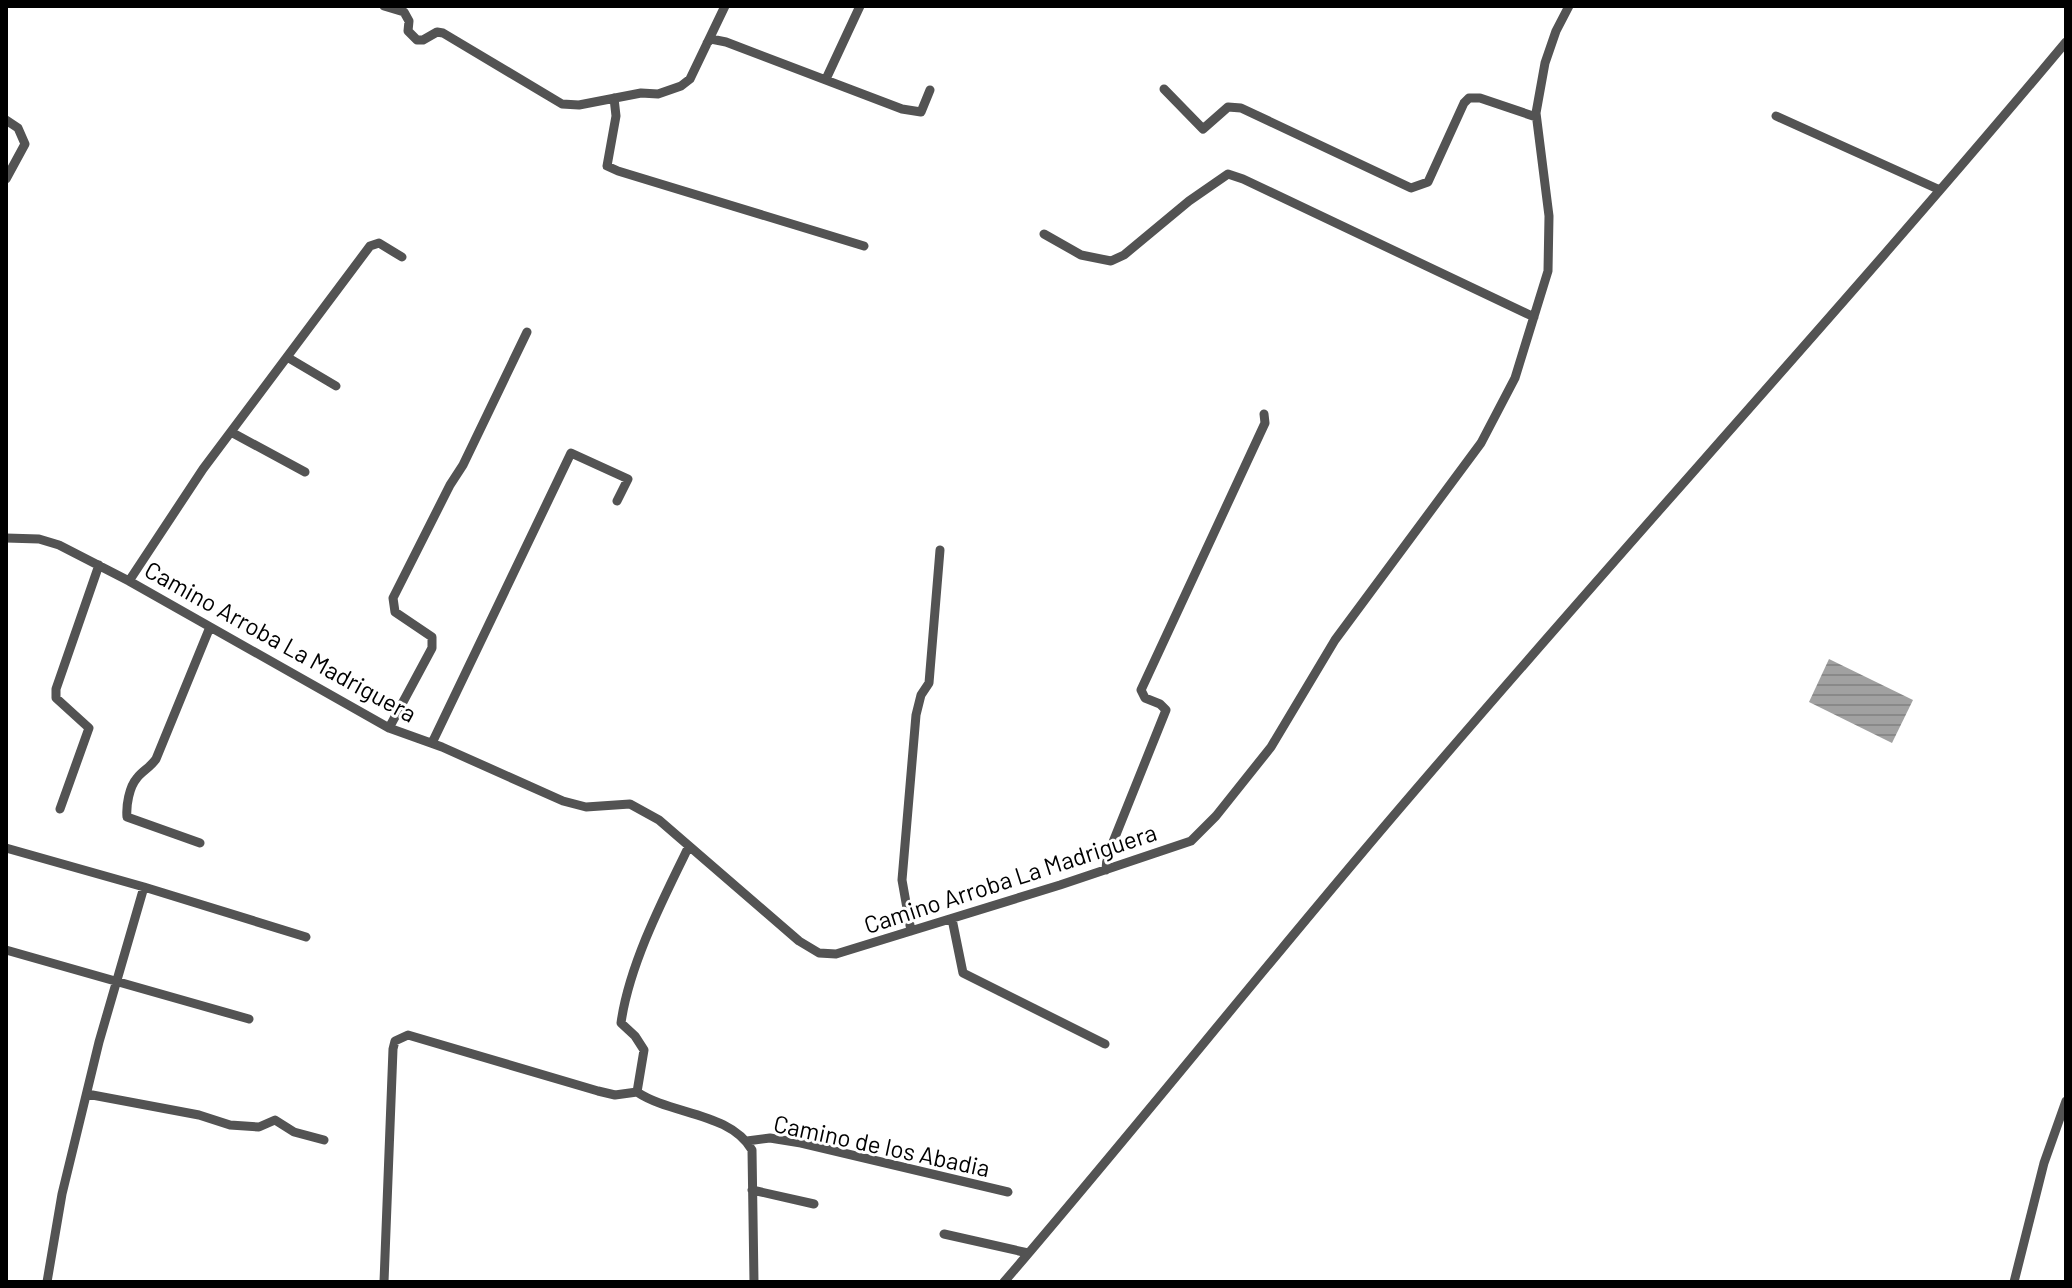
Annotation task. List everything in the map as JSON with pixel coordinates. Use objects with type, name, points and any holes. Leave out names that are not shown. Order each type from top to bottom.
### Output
[{"type":"street","points":[[384,6],[404,12],[409,21],[408,31],[417,40],[437,32],[443,33],[562,104],[579,105],[658,94],[681,86],[690,79],[725,6]]},
{"type":"street","points":[[826,79],[860,6]]},
{"type":"street","name":"Camino Arroba La Madriguera","points":[[6,538],[39,539],[59,545],[129,581],[389,728],[432,743],[563,801],[586,807],[630,804],[659,820],[799,941],[819,953],[836,954],[1106,870],[1191,841],[1216,816],[1271,747],[1335,640],[1481,443],[1515,378],[1548,271],[1549,216],[1536,117],[1545,63],[1569,6]]},
{"type":"street","points":[[704,45],[711,39],[726,42],[902,109],[921,112],[930,90]]},
{"type":"street","points":[[1004,1282],[1371,842],[2066,42]]},
{"type":"street","points":[[1164,89],[1203,129],[1228,107],[1241,108],[1411,188],[1428,182],[1469,98],[1480,98],[1536,117]]},
{"type":"street","points":[[614,98],[616,116],[607,166],[864,246]]},
{"type":"street","points":[[1776,116],[1940,190]]},
{"type":"street","points":[[6,120],[18,128],[25,144],[6,179]]},
{"type":"street","points":[[1044,234],[1081,255],[1111,261],[1124,255],[1189,201],[1228,174],[1534,317]]},
{"type":"street","points":[[129,581],[231,432],[370,246],[379,243],[402,257]]},
{"type":"street","points":[[389,728],[432,648],[432,637],[395,612],[393,598],[463,465],[527,332]]},
{"type":"street","points":[[287,357],[336,386]]},
{"type":"street","points":[[1106,870],[1107,857],[1166,710],[1145,698],[1141,690],[1265,423],[1264,414]]},
{"type":"street","points":[[231,432],[305,472]]},
{"type":"street","points":[[432,743],[571,453],[628,479],[617,501]]},
{"type":"street","points":[[911,931],[902,880],[916,715],[921,695],[929,683],[940,550]]},
{"type":"street","points":[[60,809],[89,728],[56,698],[56,689],[99,565]]},
{"type":"street","points":[[200,843],[127,817],[126,806],[136,778],[147,771],[156,759],[210,627]]},
{"type":"street","points":[[637,1092],[644,1050],[621,1023],[624,1004],[657,911],[689,846]]},
{"type":"street","points":[[6,848],[306,937]]},
{"type":"street","points":[[47,1282],[62,1194],[144,887]]},
{"type":"street","points":[[952,919],[963,973],[1105,1044]]},
{"type":"street","points":[[6,950],[249,1019]]},
{"type":"street","name":"Camino de los Abadia","points":[[384,1282],[392,1062],[395,1041],[400,1037],[418,1037],[448,1045],[615,1095],[637,1092],[651,1102],[713,1121],[744,1135],[752,1150],[754,1282]]},
{"type":"street","points":[[87,1094],[199,1115],[230,1125],[259,1127],[275,1120],[294,1132],[324,1140]]},
{"type":"street","points":[[2014,1282],[2044,1163],[2066,1101]]},
{"type":"street","name":"Camino de los Abadia","points":[[747,1141],[770,1138],[801,1143],[1008,1192]]},
{"type":"street","points":[[752,1190],[814,1204]]},
{"type":"street","points":[[944,1234],[1028,1253]]},
{"type":"shaded area","points":[[1829,659],[1913,700],[1892,743],[1809,702]]}]
